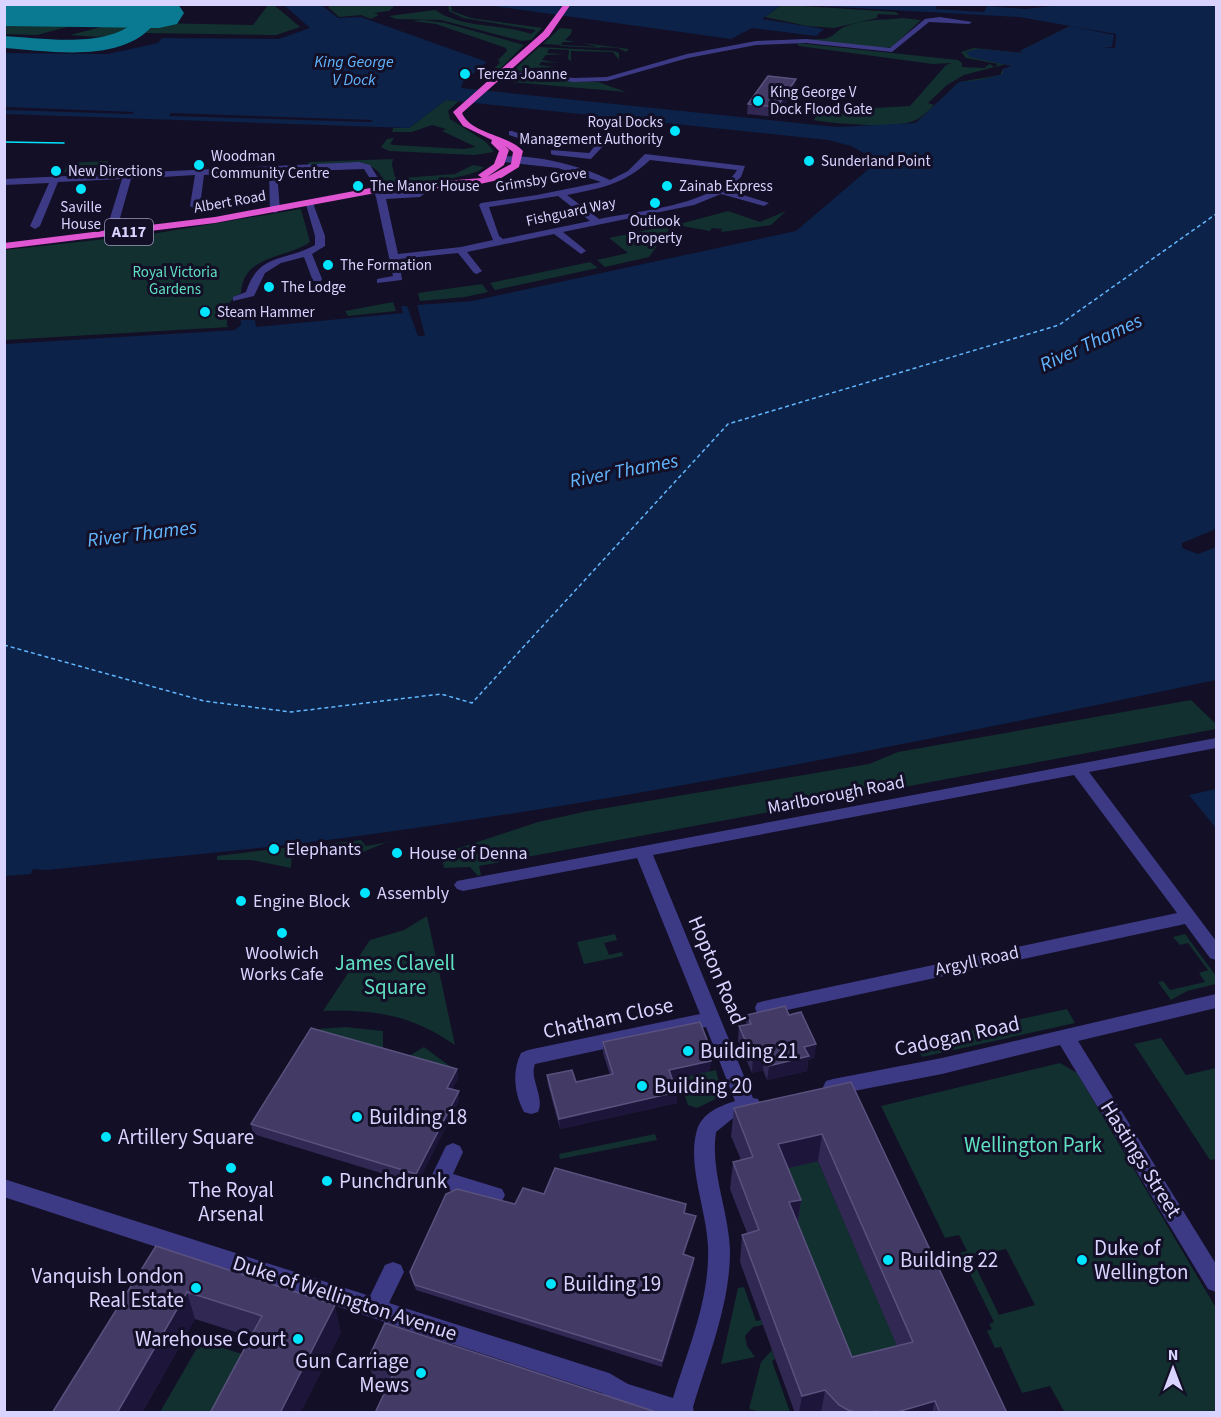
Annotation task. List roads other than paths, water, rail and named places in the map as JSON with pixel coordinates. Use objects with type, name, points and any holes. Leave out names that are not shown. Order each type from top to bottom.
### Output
[{"type":"highway","points":[[517,163],[516,148],[459,119],[457,112],[551,29],[568,4]]},
{"type":"highway","points":[[497,140],[496,143],[504,150],[501,162]]},
{"type":"highway","name":"A117","points":[[459,182],[487,174],[501,162]]},
{"type":"highway","name":"A117","points":[[459,182],[495,178],[517,163]]},
{"type":"highway","name":"Albert Road","points":[[4,246],[167,228],[308,203],[459,182]]},
{"type":"street","points":[[502,73],[564,79],[607,79],[687,56],[756,43],[811,42],[892,50],[927,20],[969,22]]},
{"type":"street","points":[[538,153],[561,129]]},
{"type":"street","points":[[512,133],[550,140],[600,145],[591,156],[554,152]]},
{"type":"street","name":"Fishguard Way","points":[[394,257],[461,250],[694,202],[719,191],[734,181],[744,167],[646,158],[631,173],[610,183],[591,174],[553,166],[501,162]]},
{"type":"street","points":[[4,183],[363,166],[380,192],[398,278],[395,283],[381,281]]},
{"type":"street","points":[[273,170],[275,210]]},
{"type":"street","points":[[195,206],[200,174]]},
{"type":"street","points":[[115,218],[127,177]]},
{"type":"street","points":[[35,226],[54,180]]},
{"type":"street","name":"Grimsby Grove","points":[[501,242],[495,237],[484,205],[560,194],[610,183]]},
{"type":"street","points":[[719,191],[764,203]]},
{"type":"street","points":[[380,192],[420,194]]},
{"type":"street","points":[[560,194],[595,219],[595,222]]},
{"type":"street","points":[[237,299],[250,294],[253,281],[266,265],[319,248],[321,243],[308,203]]},
{"type":"street","points":[[556,231],[581,251]]},
{"type":"street","points":[[461,250],[477,271]]},
{"type":"street","points":[[307,253],[317,279]]},
{"type":"street","name":"Marlborough Road","points":[[463,885],[1216,743]]},
{"type":"street","points":[[1078,769],[1216,953]]},
{"type":"street","name":"Hopton Road","points":[[643,851],[747,1106]]},
{"type":"street","name":"Argyll Road","points":[[764,1008],[1189,917]]},
{"type":"street","name":"Cadogan Road","points":[[809,1092],[856,1093],[942,1066],[1216,1001]]},
{"type":"street","name":"Chatham Close","points":[[531,1106],[523,1070],[528,1058],[711,1019]]},
{"type":"street","name":"Hastings Street","points":[[1065,1037],[1216,1282]]},
{"type":"street","points":[[681,1412],[714,1293],[719,1252],[716,1208],[704,1146],[710,1124],[730,1111],[768,1102]]},
{"type":"street","points":[[453,1152],[440,1179],[495,1195]]},
{"type":"street","name":"Duke of Wellington Avenue","points":[[4,1188],[609,1384],[622,1393],[681,1412]]},
{"type":"street","points":[[375,1308],[393,1272]]},
{"type":"water","points":[[328,4],[323,6],[338,18],[361,17],[487,62],[463,82],[461,88],[836,127],[916,123],[959,82],[1003,74],[1003,69],[1012,66],[970,57],[966,52],[979,49],[1024,53],[1020,51],[1070,26],[1114,35],[1112,47],[1102,48],[1115,48],[1116,34],[1019,17],[802,5],[936,4],[936,9],[984,12],[987,6],[1025,9],[1069,4],[1216,5],[1216,680],[901,744],[585,802],[332,839],[47,870],[33,869],[31,874],[5,876],[5,344],[235,330],[241,325],[240,308],[253,307],[256,327],[403,313],[401,306],[407,306],[418,336],[425,336],[417,305],[472,301],[796,231],[878,161],[851,146],[828,140],[446,100],[409,128],[5,114],[5,53],[108,54],[158,43],[162,38],[279,39],[310,28],[284,5]]},
{"type":"water","points":[[486,5],[781,5],[762,19],[824,29],[816,36],[752,28],[731,39]]},
{"type":"water","points":[[1216,789],[1216,828],[1189,795]]},
{"type":"tram line","points":[[4,142],[64,143]]},
{"type":"place","name":"Tereza Joanne","points":[[465,74]]},
{"type":"place","name":"King George V Dock Flood Gate","points":[[758,101]]},
{"type":"place","name":"Royal Docks Management Authority","points":[[675,131]]},
{"type":"place","name":"Sunderland Point","points":[[809,161]]},
{"type":"place","name":"Woodman Community Centre","points":[[199,165]]},
{"type":"place","name":"New Directions","points":[[56,171]]},
{"type":"place","name":"The Manor House","points":[[358,186]]},
{"type":"place","name":"Zainab Express","points":[[667,186]]},
{"type":"place","name":"Saville House","points":[[81,189]]},
{"type":"place","name":"Outlook Property","points":[[655,203]]},
{"type":"place","name":"The Formation","points":[[328,265]]},
{"type":"place","name":"The Lodge","points":[[269,287]]},
{"type":"place","name":"Steam Hammer","points":[[205,312]]},
{"type":"place","name":"Elephants","points":[[274,849]]},
{"type":"place","name":"House of Denna","points":[[397,853]]},
{"type":"place","name":"Assembly","points":[[365,893]]},
{"type":"place","name":"Engine Block","points":[[241,901]]},
{"type":"place","name":"Woolwich Works Cafe","points":[[282,933]]},
{"type":"place","name":"Building 21","points":[[688,1051]]},
{"type":"place","name":"Building 20","points":[[642,1086]]},
{"type":"place","name":"Building 18","points":[[357,1117]]},
{"type":"place","name":"Artillery Square","points":[[106,1137]]},
{"type":"place","name":"The Royal Arsenal","points":[[231,1168]]},
{"type":"place","name":"Punchdrunk","points":[[327,1181]]},
{"type":"place","name":"Building 22","points":[[888,1260]]},
{"type":"place","name":"Duke of Wellington","points":[[1082,1260]]},
{"type":"place","name":"Building 19","points":[[551,1284]]},
{"type":"place","name":"Vanquish London Real Estate","points":[[196,1288]]},
{"type":"place","name":"Warehouse Court","points":[[298,1339]]},
{"type":"place","name":"Gun Carriage Mews","points":[[421,1373]]},
{"type":"water label","name":"King George V Dock","points":[[354,71]]},
{"type":"water label","name":"River Thames","points":[[1091,343]]},
{"type":"water label","name":"River Thames","points":[[624,471]]},
{"type":"water label","name":"River Thames","points":[[142,534]]},
{"type":"park label","name":"Royal Victoria Gardens","points":[[175,280]]},
{"type":"park label","name":"James Clavell Square","points":[[395,975]]},
{"type":"park label","name":"Wellington Park","points":[[1033,1145]]}]
